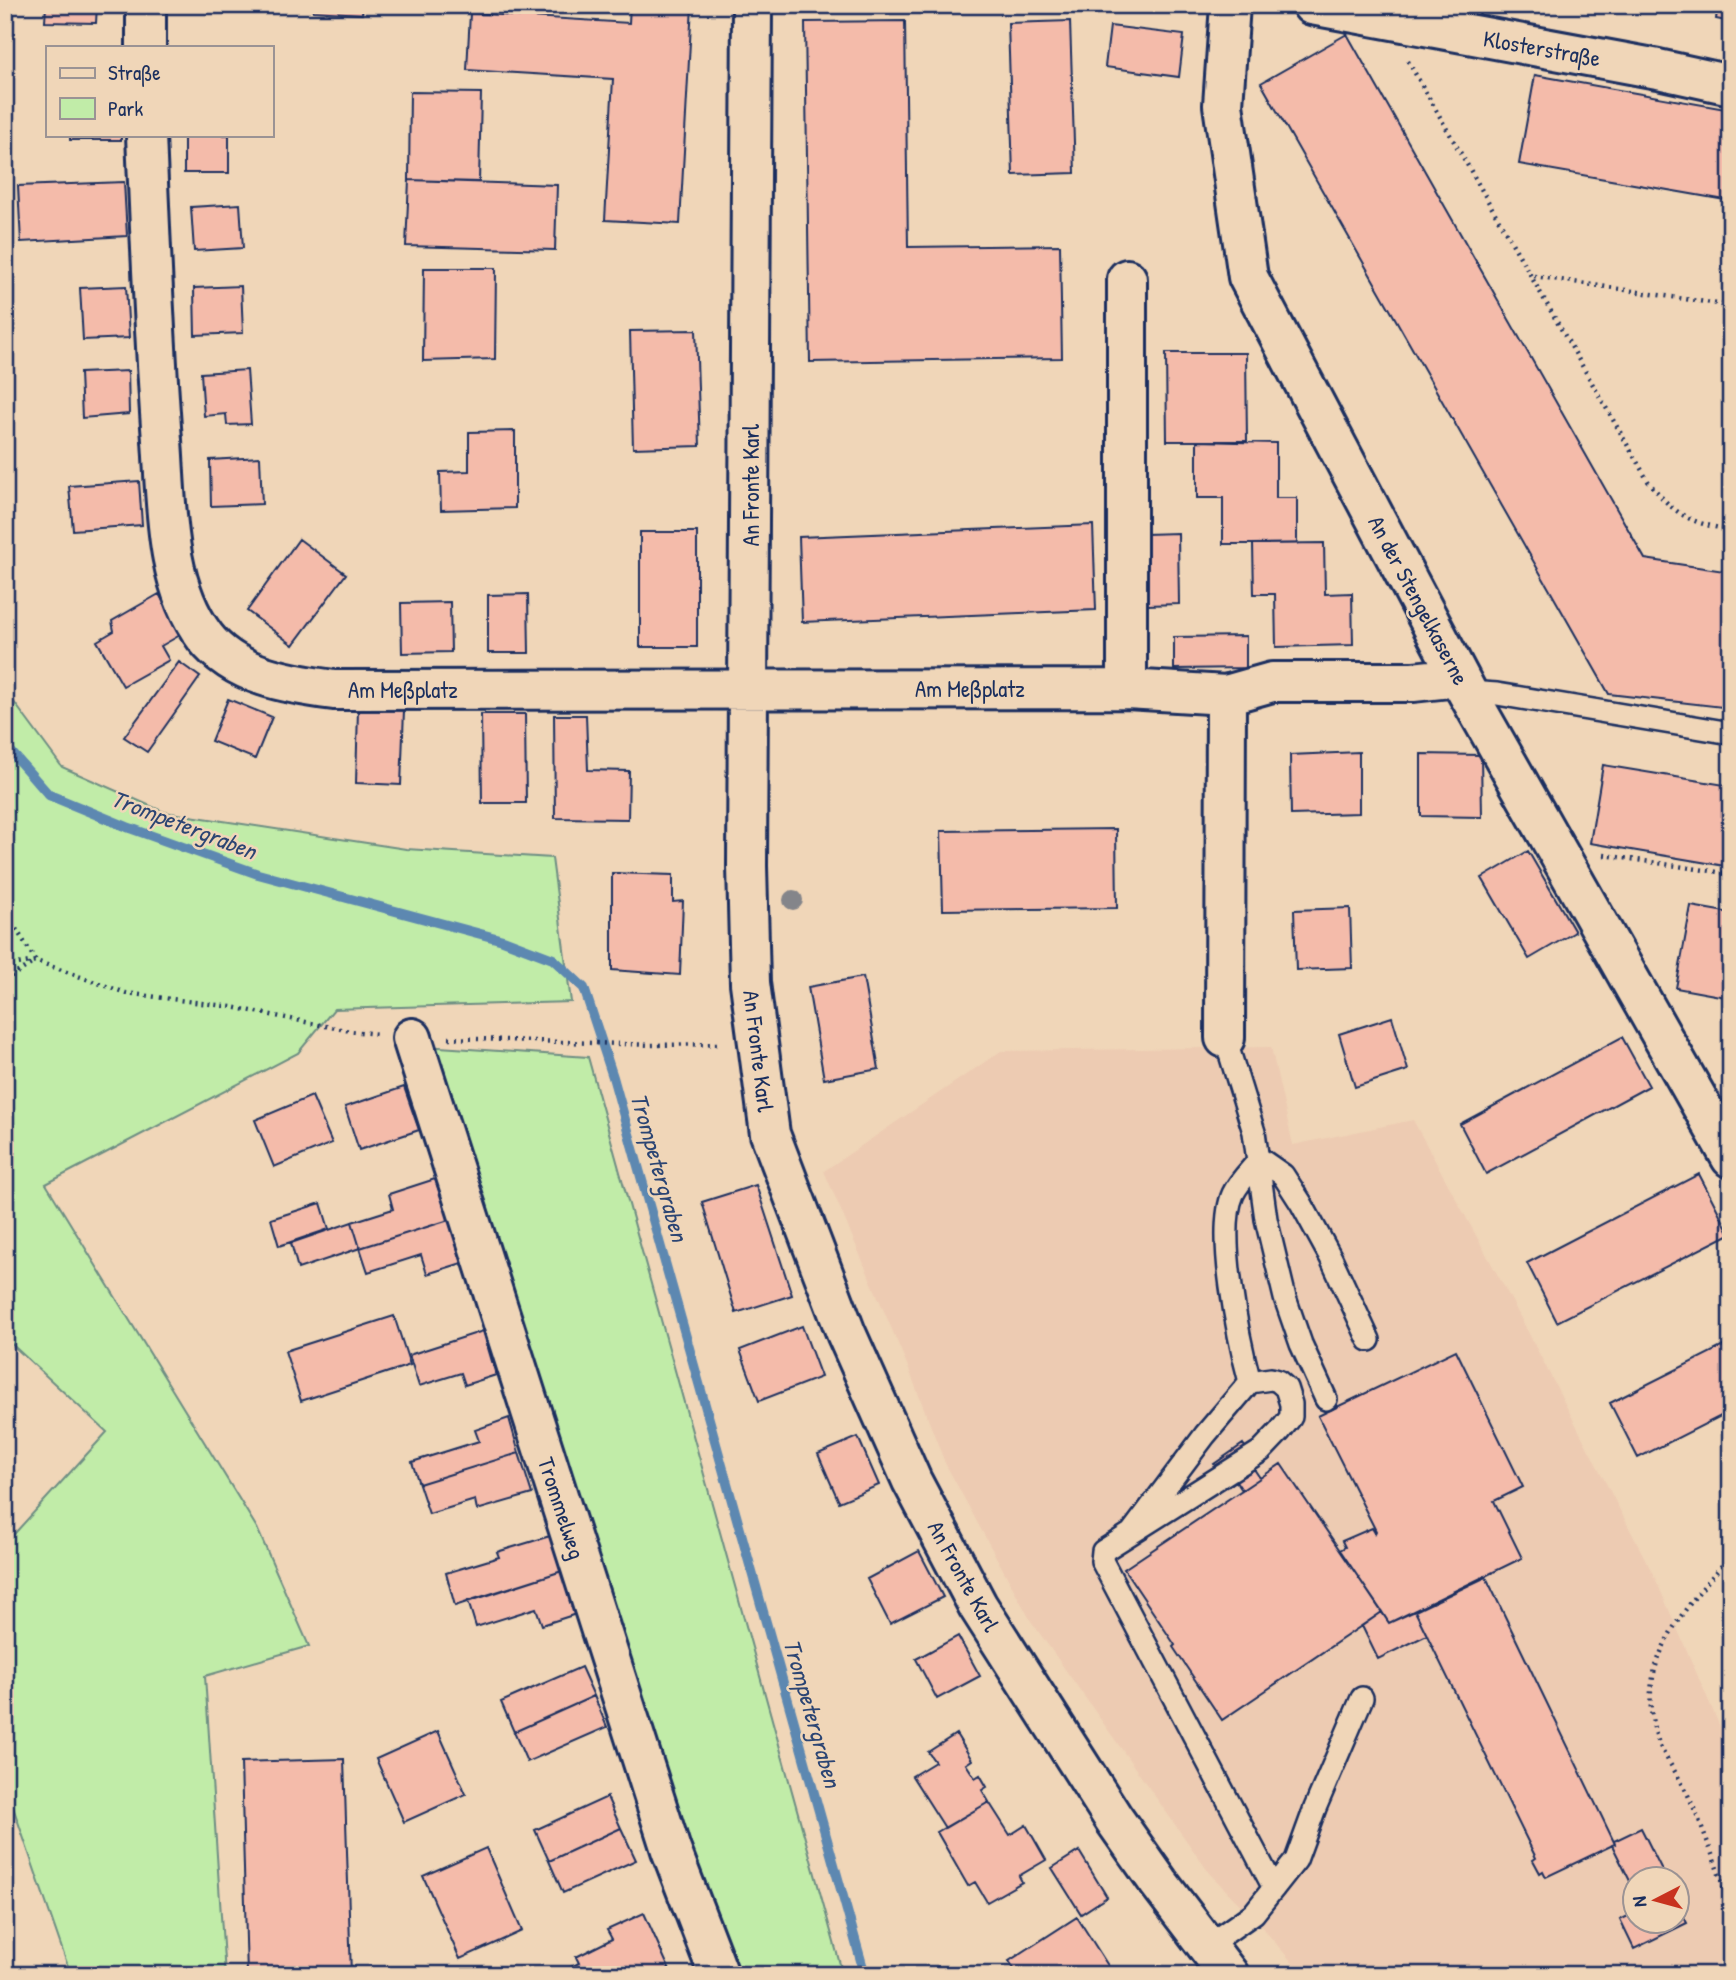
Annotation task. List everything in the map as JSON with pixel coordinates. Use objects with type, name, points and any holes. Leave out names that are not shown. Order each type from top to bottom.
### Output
[{"type":"street","points":[[146,5],[146,46]]},
{"type":"street","name":"An Fronte Karl","points":[[752,5],[748,892],[750,983],[770,1134],[846,1333],[912,1481],[978,1606],[1114,1819],[1218,1960]]},
{"type":"street","name":"An der Stengelkaserne","points":[[1230,5],[1223,105],[1248,277],[1463,684],[1730,1153]]},
{"type":"street","name":"Klosterstraße","points":[[1312,5],[1731,85]]},
{"type":"street","name":"Am Meßplatz","points":[[146,136],[153,320],[171,554],[183,598],[206,639],[221,653],[245,668],[273,680],[334,690],[749,687],[1127,689],[1226,695],[1272,682],[1463,684]]},
{"type":"street","points":[[1127,689],[1128,279]]},
{"type":"street","points":[[1225,1038],[1226,695]]},
{"type":"street","name":"Trommelweg","points":[[412,1038],[671,1850],[719,1975]]},
{"type":"lane","points":[[1463,684],[1497,694],[1731,733]]},
{"type":"lane","points":[[1225,1038],[1254,1132],[1260,1159],[1266,1219],[1285,1298],[1301,1344],[1326,1399]]},
{"type":"lane","points":[[1260,1159],[1283,1175],[1301,1203],[1331,1258],[1369,1340]]},
{"type":"lane","points":[[1250,1382],[1238,1336],[1228,1240],[1229,1216],[1233,1194],[1260,1159]]},
{"type":"lane","points":[[1132,1532],[1205,1435],[1250,1382],[1271,1379],[1286,1388],[1291,1404],[1291,1417],[1261,1451],[1103,1551],[1102,1561],[1274,1888]]},
{"type":"lane","points":[[1218,1960],[1296,1860],[1315,1808],[1363,1698]]},
{"type":"path","points":[[1384,19],[1533,275],[1648,481],[1664,501],[1682,517],[1731,530]]},
{"type":"path","points":[[1533,275],[1731,306]]},
{"type":"path","points":[[1556,848],[1731,874]]},
{"type":"path","points":[[5,911],[36,961]]},
{"type":"path","points":[[5,966],[36,961],[126,993],[232,1007],[350,1031],[412,1038],[652,1045],[757,1044]]},
{"type":"path","points":[[5,980],[36,961]]},
{"type":"path","points":[[1731,1555],[1693,1598],[1670,1632],[1655,1666],[1650,1706],[1661,1746],[1696,1813],[1731,1909]]},
{"type":"shaded area","points":[[1271,1047],[1293,1145],[1413,1120],[1514,1305],[1655,1578],[1731,1752],[1731,1975],[1303,1975],[1260,1925],[1210,1874],[1031,1621],[945,1463],[908,1367],[824,1171],[1001,1051]]},
{"type":"green space","points":[[5,690],[62,767],[164,812],[406,849],[552,858],[571,1002],[334,1009],[298,1053],[46,1184],[257,1528],[309,1646],[205,1676],[225,1975],[71,1975],[5,1784],[5,1544],[107,1432],[5,1338]]},
{"type":"green space","points":[[424,1046],[588,1057],[843,1975],[730,1975]]},
{"type":"building","points":[[46,5],[97,5],[96,23],[45,22]]},
{"type":"building","points":[[313,5],[363,5],[362,14],[313,11]]},
{"type":"building","points":[[630,5],[692,5],[680,224],[605,220],[613,79],[467,70],[470,13],[629,23]]},
{"type":"building","points":[[1718,5],[1731,5],[1731,22],[1716,19]]},
{"type":"building","points":[[905,21],[908,247],[1060,245],[1062,358],[810,362],[805,22]]},
{"type":"building","points":[[1070,21],[1075,173],[1013,175],[1008,23]]},
{"type":"building","points":[[1110,26],[1184,35],[1179,77],[1105,67]]},
{"type":"building","points":[[1347,34],[1645,559],[1731,572],[1731,708],[1609,694],[1261,83]]},
{"type":"building","points":[[1535,75],[1731,110],[1731,201],[1519,164]]},
{"type":"building","points":[[410,92],[481,93],[479,182],[409,180]]},
{"type":"building","points":[[70,136],[121,136],[121,140],[70,140]]},
{"type":"building","points":[[184,136],[229,136],[229,173],[184,173]]},
{"type":"building","points":[[409,180],[557,185],[555,250],[406,246]]},
{"type":"building","points":[[124,182],[127,236],[21,242],[18,186]]},
{"type":"building","points":[[240,204],[243,248],[194,251],[191,207]]},
{"type":"building","points":[[424,268],[496,268],[495,359],[423,361]]},
{"type":"building","points":[[126,286],[129,338],[83,340],[80,288]]},
{"type":"building","points":[[241,286],[243,333],[195,335],[194,288]]},
{"type":"building","points":[[696,330],[700,446],[633,448],[630,331]]},
{"type":"building","points":[[1166,353],[1246,353],[1247,441],[1167,441]]},
{"type":"building","points":[[247,370],[251,424],[227,425],[226,414],[204,416],[201,373]]},
{"type":"building","points":[[128,371],[129,414],[82,418],[80,373]]},
{"type":"building","points":[[515,431],[515,508],[441,510],[440,472],[469,471],[469,432]]},
{"type":"building","points":[[1197,441],[1276,443],[1276,498],[1297,498],[1297,544],[1223,544],[1223,498],[1197,498]]},
{"type":"building","points":[[260,457],[262,504],[211,506],[210,460]]},
{"type":"building","points":[[139,481],[142,525],[73,530],[69,486]]},
{"type":"building","points":[[1093,525],[1096,610],[802,622],[799,537]]},
{"type":"building","points":[[640,532],[697,532],[697,647],[640,647]]},
{"type":"building","points":[[1178,533],[1179,604],[1147,605],[1145,534]]},
{"type":"building","points":[[299,539],[346,574],[293,645],[247,611]]},
{"type":"building","points":[[1324,543],[1325,594],[1352,593],[1353,645],[1276,647],[1275,594],[1254,594],[1253,544]]},
{"type":"building","points":[[159,594],[182,634],[161,646],[169,660],[123,686],[97,641],[114,631],[112,621]]},
{"type":"building","points":[[528,594],[529,653],[488,653],[488,595]]},
{"type":"building","points":[[450,602],[451,652],[402,653],[401,603]]},
{"type":"building","points":[[1246,636],[1246,668],[1174,669],[1174,637]]},
{"type":"building","points":[[179,662],[200,677],[147,752],[124,737]]},
{"type":"building","points":[[228,699],[272,717],[255,759],[211,741]]},
{"type":"building","points":[[358,709],[404,710],[401,785],[356,783]]},
{"type":"building","points":[[481,714],[525,714],[526,803],[482,803]]},
{"type":"building","points":[[554,715],[586,715],[588,770],[629,771],[628,819],[555,818]]},
{"type":"building","points":[[1359,752],[1359,813],[1291,815],[1290,755]]},
{"type":"building","points":[[1421,754],[1481,755],[1482,817],[1421,816]]},
{"type":"building","points":[[1603,765],[1731,786],[1731,867],[1590,843]]},
{"type":"building","points":[[1116,829],[1117,908],[943,910],[941,831]]},
{"type":"building","points":[[1528,851],[1575,932],[1529,959],[1482,878]]},
{"type":"building","points":[[612,873],[673,875],[673,902],[683,901],[680,975],[612,970]]},
{"type":"building","points":[[1691,906],[1731,913],[1731,998],[1676,988]]},
{"type":"building","points":[[1350,908],[1352,968],[1296,970],[1294,910]]},
{"type":"building","points":[[863,977],[879,1069],[824,1079],[808,987]]},
{"type":"building","points":[[1392,1017],[1408,1070],[1355,1087],[1339,1034]]},
{"type":"building","points":[[1622,1037],[1649,1086],[1486,1174],[1460,1124]]},
{"type":"building","points":[[404,1087],[419,1130],[359,1150],[345,1107]]},
{"type":"building","points":[[312,1096],[332,1143],[274,1167],[255,1120]]},
{"type":"building","points":[[1699,1174],[1730,1234],[1557,1322],[1527,1263]]},
{"type":"building","points":[[435,1179],[449,1220],[360,1248],[352,1222],[393,1209],[389,1194]]},
{"type":"building","points":[[756,1185],[792,1295],[736,1313],[702,1202]]},
{"type":"building","points":[[321,1203],[329,1229],[279,1246],[271,1219]]},
{"type":"building","points":[[449,1220],[462,1263],[427,1274],[421,1255],[368,1272],[360,1248]]},
{"type":"building","points":[[352,1222],[360,1248],[298,1269],[291,1243]]},
{"type":"building","points":[[394,1316],[410,1365],[301,1401],[285,1351]]},
{"type":"building","points":[[802,1326],[821,1377],[759,1401],[740,1350]]},
{"type":"building","points":[[483,1331],[496,1375],[465,1385],[461,1373],[419,1386],[409,1355]]},
{"type":"building","points":[[1731,1342],[1731,1411],[1638,1458],[1610,1403]]},
{"type":"building","points":[[1456,1350],[1523,1487],[1494,1501],[1522,1558],[1389,1623],[1340,1550],[1345,1547],[1342,1541],[1372,1528],[1375,1533],[1376,1531],[1318,1416]]},
{"type":"building","points":[[509,1418],[519,1453],[419,1484],[412,1462],[479,1441],[475,1430]]},
{"type":"building","points":[[858,1437],[879,1485],[839,1502],[818,1454]]},
{"type":"building","points":[[1243,1444],[1258,1466],[1254,1469],[1260,1478],[1242,1490],[1236,1481],[1229,1486],[1214,1464]]},
{"type":"building","points":[[519,1453],[532,1494],[477,1510],[475,1500],[429,1514],[419,1484]]},
{"type":"building","points":[[1281,1464],[1382,1612],[1222,1720],[1124,1569]]},
{"type":"building","points":[[550,1536],[562,1571],[455,1606],[446,1573],[499,1557],[497,1552]]},
{"type":"building","points":[[919,1551],[943,1597],[890,1624],[867,1579]]},
{"type":"building","points":[[562,1571],[576,1614],[542,1625],[536,1608],[476,1627],[468,1601]]},
{"type":"building","points":[[1486,1577],[1615,1844],[1546,1877],[1543,1871],[1540,1873],[1533,1860],[1536,1858],[1415,1611]]},
{"type":"building","points":[[1415,1611],[1427,1635],[1378,1659],[1362,1626],[1382,1612],[1389,1623]]},
{"type":"building","points":[[958,1636],[980,1676],[937,1699],[916,1659]]},
{"type":"building","points":[[581,1667],[594,1696],[514,1732],[501,1702]]},
{"type":"building","points":[[594,1696],[607,1727],[527,1762],[514,1732]]},
{"type":"building","points":[[438,1731],[466,1794],[404,1822],[376,1759]]},
{"type":"building","points":[[956,1734],[972,1760],[966,1764],[975,1778],[980,1775],[987,1787],[982,1790],[989,1802],[945,1828],[912,1776],[935,1762],[928,1752]]},
{"type":"building","points":[[344,1759],[351,1975],[247,1975],[241,1762]]},
{"type":"building","points":[[607,1797],[621,1828],[549,1861],[535,1830]]},
{"type":"building","points":[[989,1802],[1010,1835],[1026,1825],[1046,1860],[1019,1876],[1022,1882],[987,1902],[975,1882],[968,1886],[937,1832]]},
{"type":"building","points":[[621,1828],[636,1860],[563,1893],[549,1861]]},
{"type":"building","points":[[1641,1828],[1659,1864],[1622,1864],[1612,1845],[1615,1844],[1614,1841]]},
{"type":"building","points":[[486,1848],[522,1931],[460,1959],[423,1876]]},
{"type":"building","points":[[1079,1851],[1107,1897],[1081,1914],[1052,1868]]},
{"type":"building","points":[[644,1913],[672,1975],[555,1975],[579,1963],[576,1957],[612,1939],[607,1930]]},
{"type":"building","points":[[1077,1917],[1114,1975],[1018,1975],[1009,1961]]},
{"type":"building","points":[[1627,1934],[1665,1934],[1634,1949]]},
{"type":"waterway","name":"Trompetergraben","points":[[5,745],[49,795],[127,827],[258,874],[503,940],[553,959],[584,988],[613,1077],[865,1975]]}]
